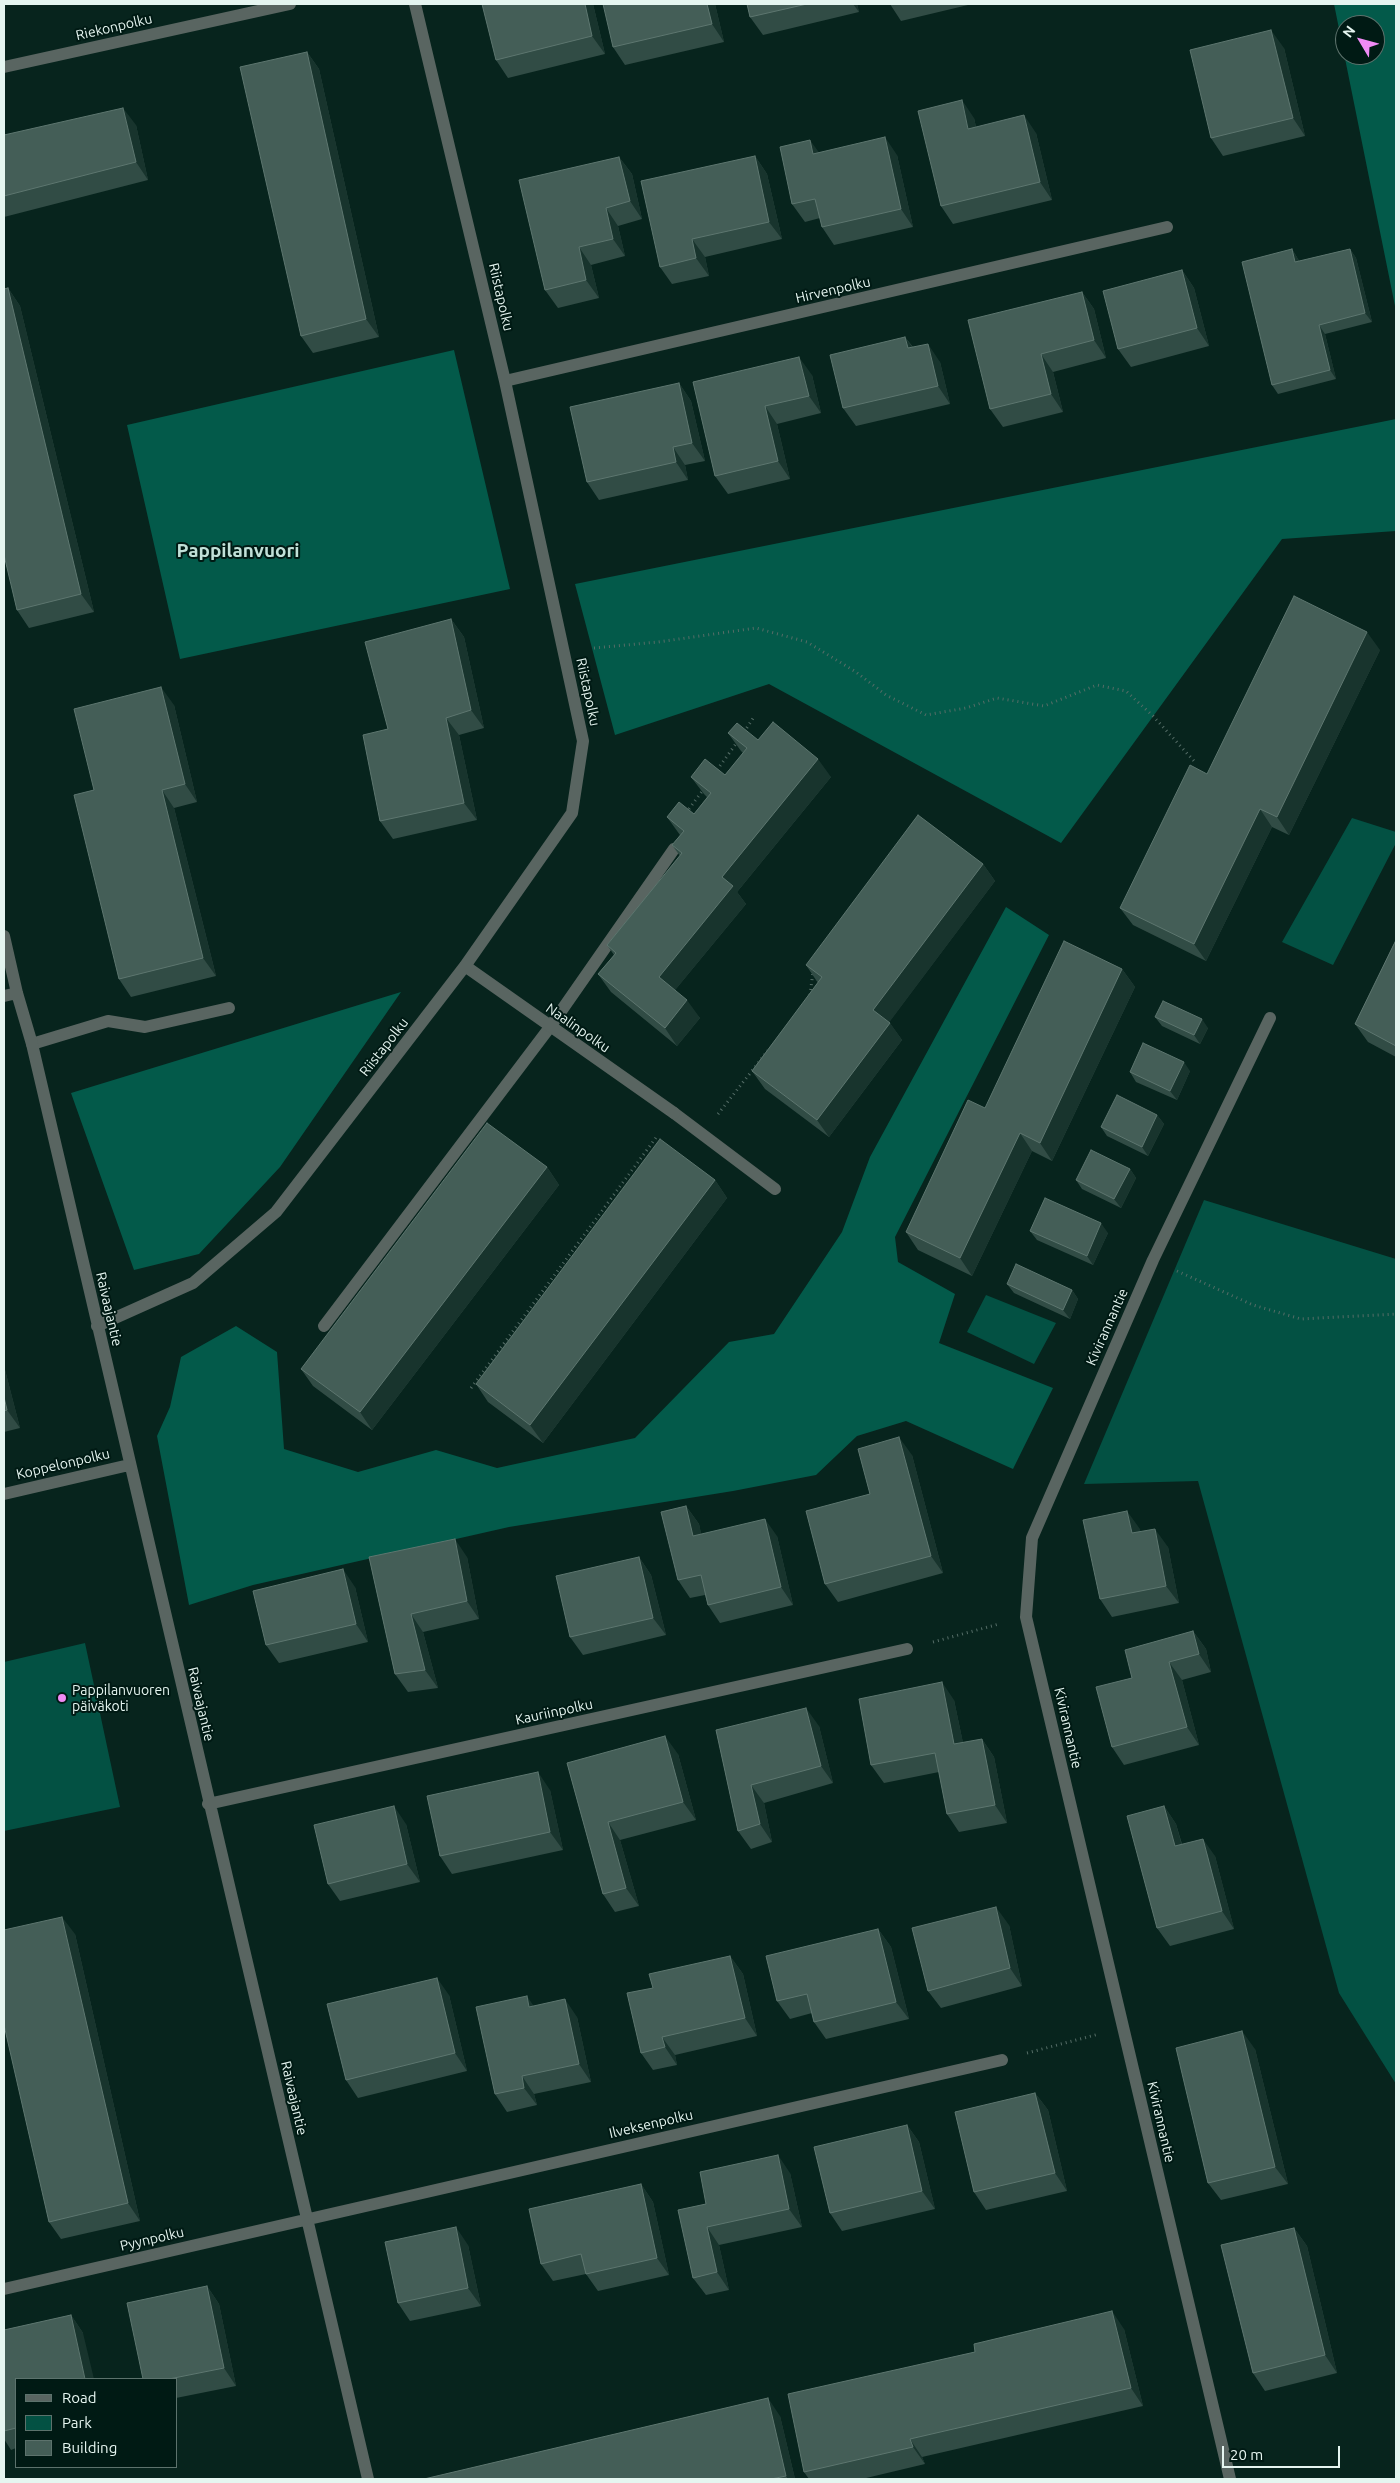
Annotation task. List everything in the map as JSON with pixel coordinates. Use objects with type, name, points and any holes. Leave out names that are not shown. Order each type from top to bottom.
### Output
[{"type":"street","name":"Riekonpolku","points":[[4,67],[290,4]]},
{"type":"street","name":"Riistapolku","points":[[98,1326],[193,1283],[276,1212],[465,966],[572,813],[583,741],[505,381],[415,4]]},
{"type":"street","name":"Hirvenpolku","points":[[505,381],[1167,227]]},
{"type":"street","points":[[324,1326],[550,1027],[674,849]]},
{"type":"street","name":"Raivaajantie","points":[[4,936],[17,993],[32,1044],[208,1804],[368,2479]]},
{"type":"street","name":"Naalinpolku","points":[[465,966],[674,1113],[775,1189]]},
{"type":"street","points":[[4,996],[17,993]]},
{"type":"street","points":[[32,1044],[108,1021],[145,1026],[229,1008]]},
{"type":"street","name":"Kivirannantie","points":[[1230,2479],[1026,1617],[1032,1538],[1153,1260],[1270,1018]]},
{"type":"street","name":"Koppelonpolku","points":[[4,1494],[129,1465]]},
{"type":"street","name":"Kauriinpolku","points":[[208,1804],[907,1649]]},
{"type":"street","name":"Ilveksenpolku","points":[[307,2218],[1002,2060]]},
{"type":"street","name":"Pyynpolku","points":[[4,2289],[307,2218]]},
{"type":"path","points":[[594,648],[658,642],[756,628],[807,642],[856,672],[886,695],[926,715],[966,708],[997,698],[1044,706],[1097,685],[1126,691],[1153,716],[1194,761]]},
{"type":"path","points":[[716,772],[754,717]]},
{"type":"path","points":[[674,849],[671,834],[704,787]]},
{"type":"path","points":[[804,1003],[810,995],[814,965]]},
{"type":"path","points":[[702,1134],[774,1041]]},
{"type":"path","points":[[471,1388],[674,1113]]},
{"type":"path","points":[[1153,1260],[1253,1305],[1301,1320],[1396,1314]]},
{"type":"path","points":[[907,1649],[1026,1617]]},
{"type":"path","points":[[1002,2060],[1123,2027]]},
{"type":"green space","points":[[1334,4],[1396,4],[1396,311],[1346,65],[1385,65],[1385,15],[1336,15]]},
{"type":"green space","points":[[454,350],[510,589],[180,659],[127,425]]},
{"type":"green space","points":[[1396,419],[1396,531],[1282,539],[1061,843],[769,684],[615,735],[575,584]]},
{"type":"green space","points":[[1352,818],[1396,832],[1396,843],[1333,965],[1282,942]]},
{"type":"green space","points":[[1006,907],[1049,935],[895,1237],[898,1262],[955,1294],[939,1343],[1053,1388],[1013,1469],[906,1421],[857,1436],[816,1475],[733,1491],[509,1527],[253,1585],[189,1605],[157,1436],[170,1407],[181,1357],[236,1326],[277,1352],[284,1449],[358,1472],[436,1450],[497,1468],[635,1438],[729,1342],[774,1334],[842,1232],[870,1157]]},
{"type":"green space","points":[[401,992],[280,1167],[199,1254],[134,1270],[71,1093]]},
{"type":"green space","points":[[1204,1200],[1396,1259],[1396,2084],[1339,1993],[1198,1481],[1084,1484]]},
{"type":"green space","points":[[986,1295],[1056,1323],[1034,1364],[967,1332]]},
{"type":"green space","points":[[85,1643],[120,1807],[4,1831],[4,1662]]},
{"type":"building","points":[[482,4],[585,4],[592,36],[496,60]]},
{"type":"building","points":[[603,4],[707,4],[712,24],[613,47]]},
{"type":"building","points":[[747,4],[807,4],[750,17]]},
{"type":"building","points":[[1271,30],[1293,118],[1211,138],[1190,50]]},
{"type":"building","points":[[307,52],[366,319],[301,336],[240,67]]},
{"type":"building","points":[[962,100],[968,129],[1024,115],[1040,182],[941,206],[918,111]]},
{"type":"building","points":[[123,108],[136,162],[4,196],[4,135]]},
{"type":"building","points":[[885,137],[901,209],[822,227],[815,199],[792,204],[780,147],[810,140],[813,154]]},
{"type":"building","points":[[755,156],[769,222],[692,239],[696,258],[660,267],[641,181]]},
{"type":"building","points":[[619,157],[630,201],[606,208],[613,239],[579,247],[586,280],[545,290],[519,180]]},
{"type":"building","points":[[1292,249],[1295,262],[1350,249],[1365,313],[1319,325],[1330,370],[1272,385],[1242,262]]},
{"type":"building","points":[[1182,270],[1197,328],[1118,349],[1103,291]]},
{"type":"building","points":[[8,288],[81,594],[17,610],[4,555],[4,289]]},
{"type":"building","points":[[1082,292],[1094,340],[1041,354],[1051,394],[990,409],[968,320]]},
{"type":"building","points":[[905,337],[908,348],[928,344],[938,386],[843,408],[830,355]]},
{"type":"building","points":[[799,357],[809,396],[765,406],[778,461],[715,476],[693,382]]},
{"type":"building","points":[[679,383],[692,443],[673,447],[676,462],[587,482],[570,407]]},
{"type":"building","points":[[1294,596],[1367,632],[1277,817],[1260,809],[1194,944],[1120,908],[1190,765],[1207,774]]},
{"type":"building","points":[[451,619],[471,710],[446,718],[464,803],[380,821],[363,735],[388,729],[365,642]]},
{"type":"building","points":[[161,687],[185,784],[162,790],[203,958],[119,979],[74,795],[94,790],[74,709]]},
{"type":"building","points":[[773,722],[818,759],[722,877],[733,886],[659,977],[687,1000],[665,1028],[598,974],[616,953],[607,945],[682,853],[672,845],[684,831],[667,817],[679,802],[694,814],[711,793],[691,777],[705,759],[725,775],[747,748],[728,733],[737,723],[758,740]]},
{"type":"building","points":[[918,815],[983,864],[873,1010],[890,1023],[817,1120],[752,1071],[822,977],[806,965]]},
{"type":"building","points":[[1396,940],[1396,1046],[1355,1024]]},
{"type":"building","points":[[1064,941],[1122,969],[1040,1143],[1020,1133],[960,1258],[906,1232],[968,1100],[985,1108]]},
{"type":"building","points":[[1163,1001],[1202,1019],[1194,1035],[1155,1017]]},
{"type":"building","points":[[1143,1043],[1184,1062],[1170,1091],[1130,1072]]},
{"type":"building","points":[[1117,1095],[1157,1115],[1142,1147],[1101,1127]]},
{"type":"building","points":[[487,1123],[547,1167],[360,1412],[301,1369]]},
{"type":"building","points":[[660,1139],[715,1180],[530,1425],[476,1384]]},
{"type":"building","points":[[1091,1150],[1130,1169],[1114,1199],[1076,1180]]},
{"type":"building","points":[[1045,1198],[1101,1223],[1087,1256],[1030,1231]]},
{"type":"building","points":[[1016,1264],[1072,1290],[1063,1310],[1007,1284]]},
{"type":"building","points":[[4,1397],[7,1410],[4,1411]]},
{"type":"building","points":[[899,1437],[931,1556],[825,1584],[806,1511],[870,1494],[858,1449]]},
{"type":"building","points":[[686,1506],[693,1536],[765,1519],[781,1587],[708,1605],[701,1575],[678,1580],[661,1512]]},
{"type":"building","points":[[1127,1511],[1132,1533],[1155,1529],[1166,1586],[1100,1599],[1083,1520]]},
{"type":"building","points":[[455,1539],[467,1601],[411,1614],[425,1670],[395,1674],[369,1557]]},
{"type":"building","points":[[639,1557],[653,1618],[570,1637],[556,1576]]},
{"type":"building","points":[[343,1569],[356,1624],[266,1645],[253,1591]]},
{"type":"building","points":[[1193,1631],[1199,1654],[1169,1662],[1187,1727],[1112,1747],[1096,1687],[1132,1678],[1125,1650]]},
{"type":"building","points":[[942,1682],[954,1744],[982,1739],[995,1805],[947,1814],[935,1753],[871,1765],[859,1699]]},
{"type":"building","points":[[806,1708],[821,1766],[751,1785],[760,1824],[738,1831],[716,1730]]},
{"type":"building","points":[[665,1736],[683,1802],[608,1822],[626,1888],[603,1894],[567,1763]]},
{"type":"building","points":[[538,1772],[550,1832],[440,1856],[427,1796]]},
{"type":"building","points":[[394,1806],[407,1864],[328,1884],[314,1825]]},
{"type":"building","points":[[1164,1806],[1175,1846],[1203,1839],[1222,1911],[1157,1928],[1127,1816]]},
{"type":"building","points":[[996,1907],[1010,1968],[928,1991],[912,1928]]},
{"type":"building","points":[[62,1917],[128,2203],[49,2222],[4,2025],[4,1930]]},
{"type":"building","points":[[878,1929],[896,2002],[814,2022],[807,1994],[777,2001],[766,1956]]},
{"type":"building","points":[[730,1956],[745,2018],[662,2037],[665,2047],[641,2053],[627,1993],[653,1988],[649,1974]]},
{"type":"building","points":[[437,1978],[455,2053],[346,2080],[327,2004]]},
{"type":"building","points":[[527,1996],[529,2007],[565,1999],[579,2064],[522,2076],[524,2088],[495,2094],[476,2007]]},
{"type":"building","points":[[1242,2031],[1275,2167],[1208,2183],[1176,2048]]},
{"type":"building","points":[[1035,2093],[1055,2173],[974,2192],[955,2112]]},
{"type":"building","points":[[907,2125],[922,2191],[830,2213],[814,2147]]},
{"type":"building","points":[[778,2155],[789,2209],[707,2227],[717,2272],[693,2278],[678,2210],[706,2204],[700,2172]]},
{"type":"building","points":[[641,2184],[657,2258],[586,2274],[581,2254],[541,2264],[529,2209]]},
{"type":"building","points":[[456,2227],[468,2288],[398,2303],[385,2242]]},
{"type":"building","points":[[1294,2228],[1325,2355],[1253,2373],[1221,2245]]},
{"type":"building","points":[[207,2286],[224,2368],[174,2378],[143,2378],[127,2303]]},
{"type":"building","points":[[1112,2311],[1131,2388],[910,2439],[913,2447],[804,2472],[788,2394],[975,2352],[974,2344]]},
{"type":"building","points":[[71,2315],[85,2378],[15,2378],[15,2428],[4,2431],[4,2330]]},
{"type":"building","points":[[768,2398],[786,2476],[771,2479],[424,2479]]},
{"type":"place","name":"Pappilanvuoren päiväkoti","points":[[62,1698]]},
{"type":"district","name":"Pappilanvuori","points":[[238,551]]}]
